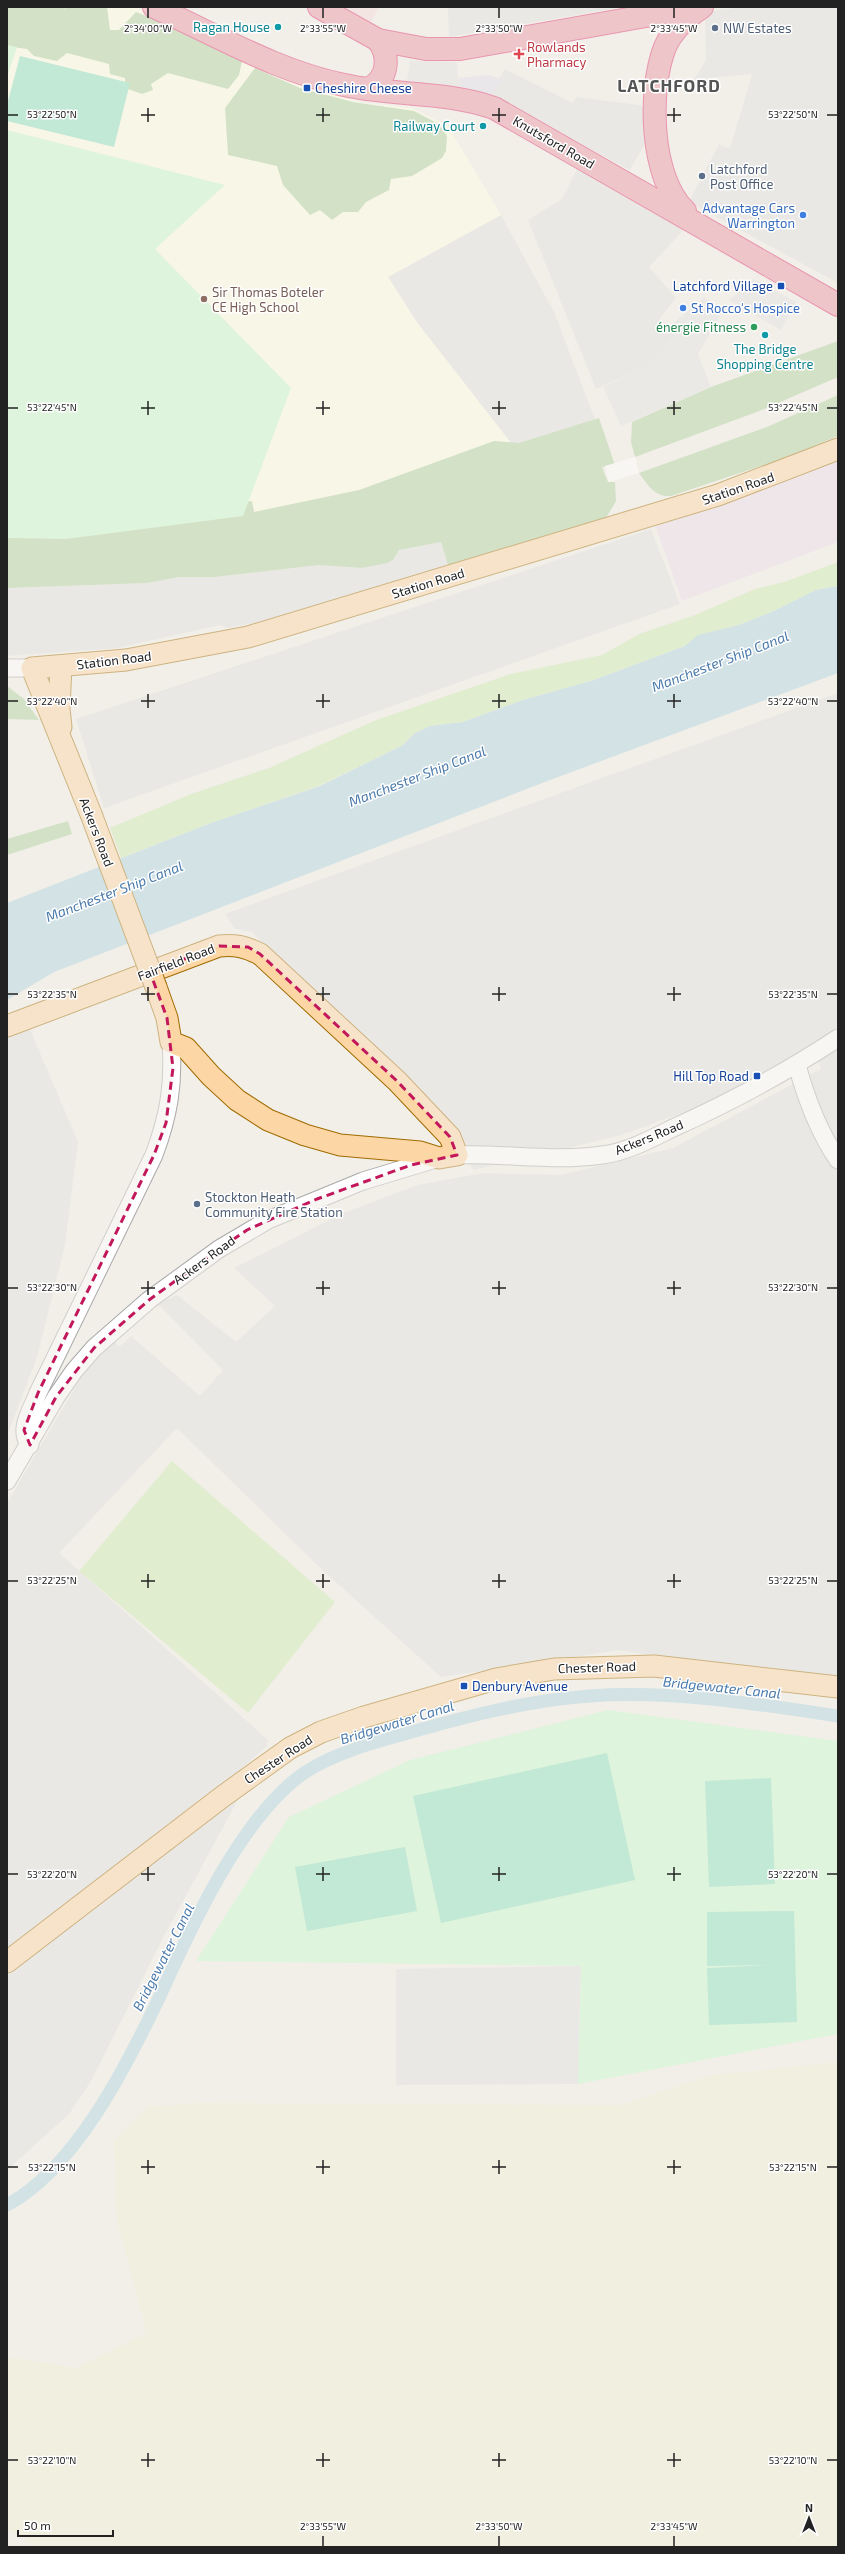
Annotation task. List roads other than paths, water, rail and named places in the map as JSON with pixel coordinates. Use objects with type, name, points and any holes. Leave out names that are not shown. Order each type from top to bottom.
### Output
[{"type":"highway","points":[[319,7],[378,40],[440,50],[460,49],[696,7]]},
{"type":"highway","name":"Knutsford Road","points":[[697,223],[671,196],[665,183],[657,143],[656,95],[666,46],[677,29],[702,7]]},
{"type":"highway","name":"Knutsford Road","points":[[163,10],[293,71],[344,85],[464,99],[494,108],[838,305]]},
{"type":"highway","points":[[368,89],[379,82],[387,56],[378,40]]},
{"type":"main road","name":"Station Road","points":[[32,668],[126,660],[192,649],[285,627],[718,495],[838,449]]},
{"type":"main road","name":"Ackers Road","points":[[60,732],[59,709],[61,666]]},
{"type":"main road","name":"Ackers Road","points":[[32,668],[48,711],[60,732],[156,987],[167,1018],[171,1042],[182,1045],[211,1076],[237,1100],[268,1120],[305,1135],[340,1145],[420,1152],[448,1157]]},
{"type":"main road","name":"Fairfield Road","points":[[7,1026],[219,946],[232,944],[248,948],[260,954],[397,1081],[450,1137],[448,1157]]},
{"type":"main road","name":"Chester Road","points":[[7,1962],[222,1797],[290,1748],[321,1732],[364,1717],[496,1679],[561,1668],[654,1666],[838,1687]]},
{"type":"street","name":"Station Road","points":[[7,668],[32,668]]},
{"type":"street","name":"Ackers Road","points":[[7,1481],[30,1445],[56,1397],[74,1371],[94,1348],[149,1300],[219,1249],[261,1223],[317,1199],[411,1165],[448,1157],[568,1158],[604,1155],[646,1141],[694,1119],[797,1065],[838,1038]]},
{"type":"street","name":"Ackers Road","points":[[30,1445],[25,1439],[24,1430],[38,1393],[154,1155],[166,1123],[172,1093],[171,1042]]},
{"type":"street","points":[[797,1065],[808,1102],[829,1147],[838,1160]]},
{"type":"water","name":"Manchester Ship Canal","points":[[838,586],[838,673],[550,780],[54,972],[7,1000],[7,903],[211,823],[320,786],[403,745],[415,733],[430,726],[463,722],[523,700],[594,680],[685,646],[698,635],[739,625],[774,611],[816,590]]},
{"type":"waterway","name":"Bridgewater Canal","points":[[7,2205],[32,2189],[55,2167],[77,2141],[115,2083],[131,2054],[202,1908],[239,1845],[259,1817],[281,1792],[304,1773],[343,1753],[436,1725],[502,1709],[568,1698],[590,1696],[652,1695],[714,1699],[838,1716]]},
{"type":"place","name":"Ragan House","points":[[278,27]]},
{"type":"place","name":"NW Estates","points":[[715,28]]},
{"type":"place","name":"Rowlands Pharmacy","points":[[519,54]]},
{"type":"place","name":"Cheshire Cheese","points":[[307,88]]},
{"type":"place","name":"Railway Court","points":[[483,126]]},
{"type":"place","name":"Latchford Post Office","points":[[702,176]]},
{"type":"place","name":"Advantage Cars Warrington","points":[[803,215]]},
{"type":"place","name":"Latchford Village","points":[[781,286]]},
{"type":"place","name":"Sir Thomas Boteler CE High School","points":[[204,299]]},
{"type":"place","name":"St Rocco's Hospice","points":[[683,308]]},
{"type":"place","name":"énergie Fitness","points":[[754,327]]},
{"type":"place","name":"The Bridge Shopping Centre","points":[[765,335]]},
{"type":"place","name":"Hill Top Road","points":[[757,1076]]},
{"type":"place","name":"Stockton Heath Community Fire Station","points":[[197,1204]]},
{"type":"place","name":"Denbury Avenue","points":[[464,1686]]},
{"type":"district","name":"LATCHFORD","points":[[669,85]]}]
